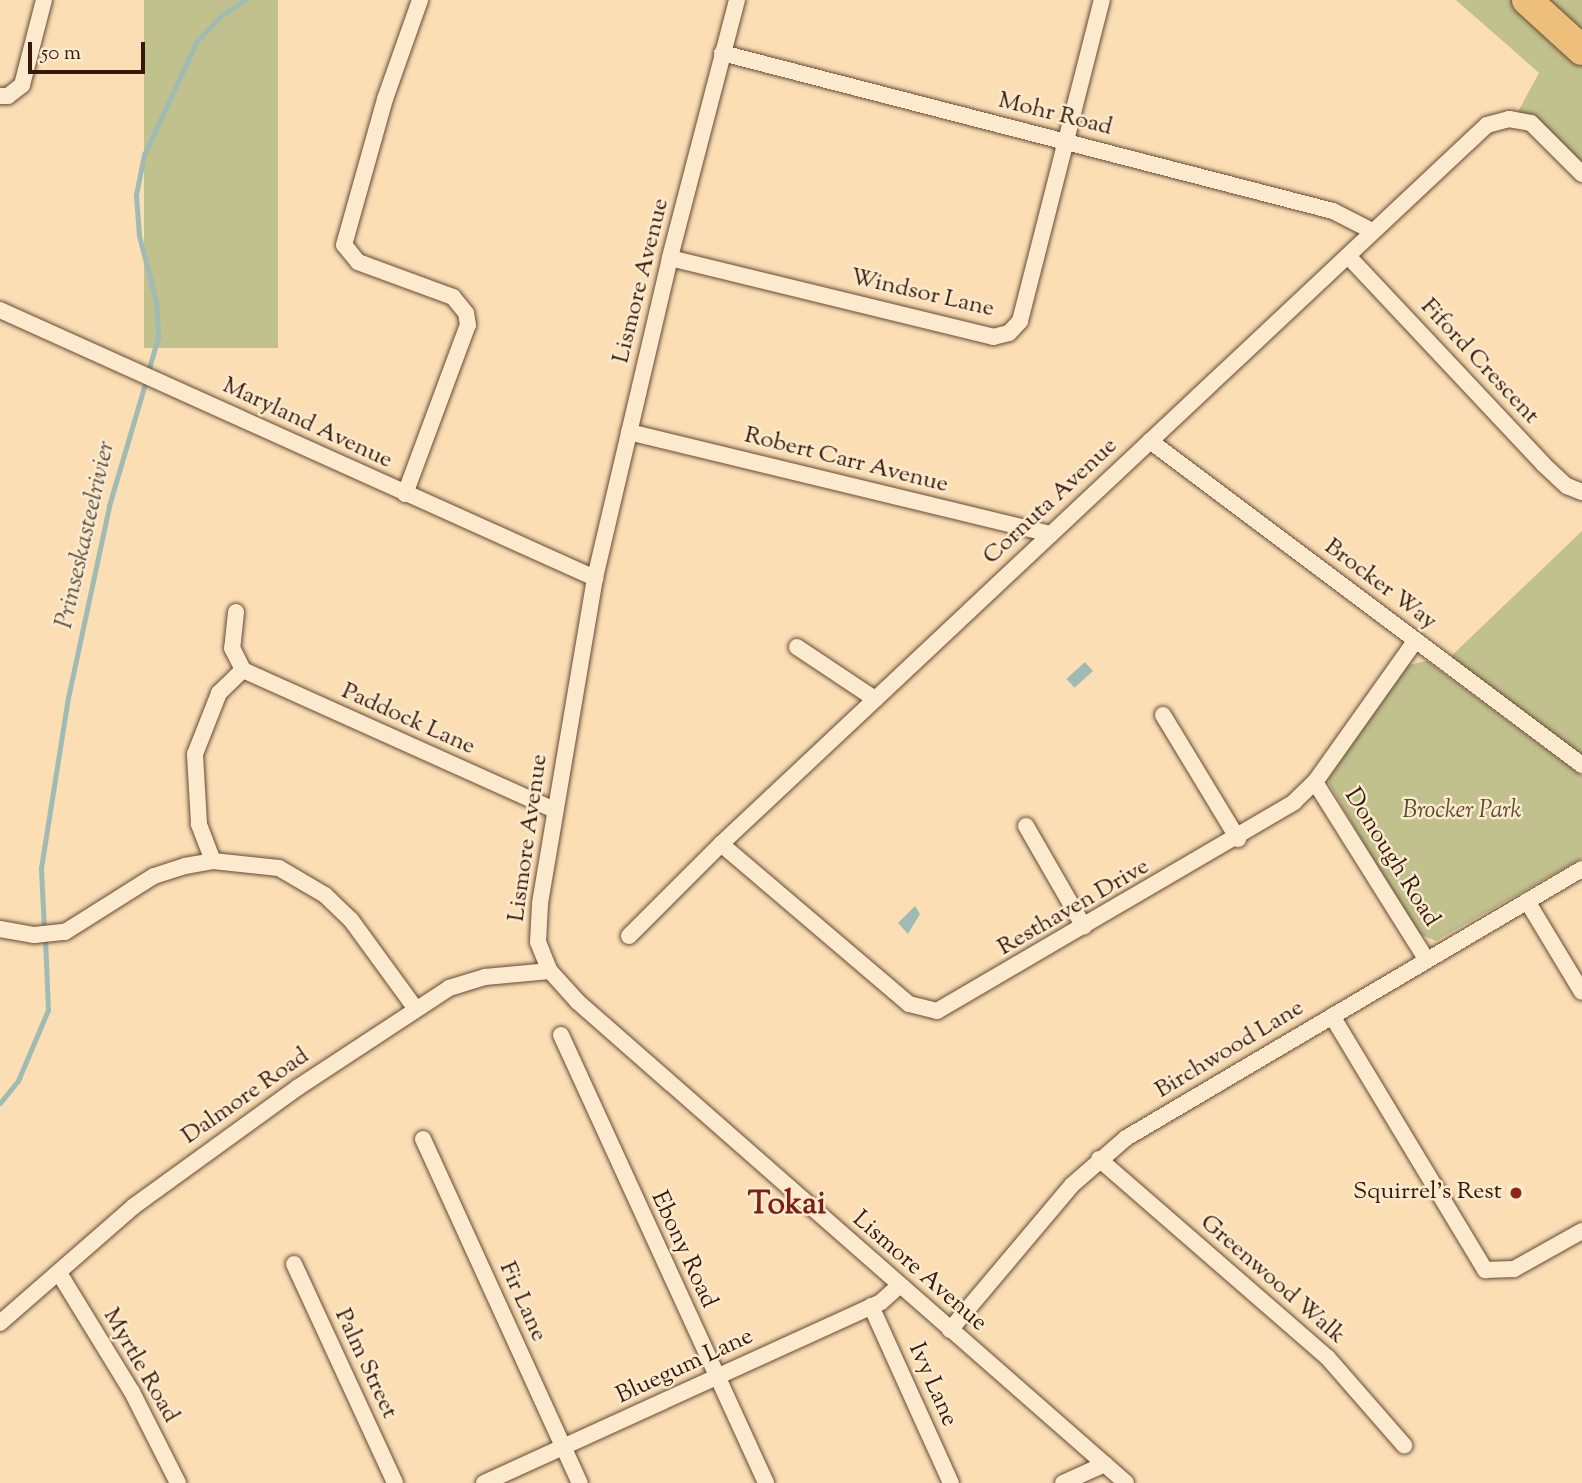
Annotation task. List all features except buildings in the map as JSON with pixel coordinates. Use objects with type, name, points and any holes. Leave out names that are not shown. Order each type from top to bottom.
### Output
[{"type":"highway","points":[[1527,0],[1582,50]]},
{"type":"street","points":[[0,96],[8,96],[22,85],[44,0]]},
{"type":"street","points":[[405,494],[468,326],[466,313],[453,297],[358,262],[344,245],[385,99],[420,0]]},
{"type":"street","name":"Lismore Avenue","points":[[737,0],[670,258],[596,578],[555,810],[537,932],[550,971],[578,1002],[1126,1483]]},
{"type":"street","name":"Windsor Lane","points":[[670,258],[993,337],[1009,333],[1020,321],[1102,0]]},
{"type":"street","name":"Mohr Road","points":[[722,53],[1333,211],[1372,232]]},
{"type":"street","name":"Cornuta Avenue","points":[[629,936],[721,844],[1487,125],[1514,119],[1539,128],[1582,174]]},
{"type":"street","name":"Fiford Crescent","points":[[1348,256],[1543,464],[1567,486],[1582,492]]},
{"type":"street","name":"Maryland Avenue","points":[[0,310],[596,578]]},
{"type":"street","name":"Robert Carr Avenue","points":[[629,432],[1051,534]]},
{"type":"street","name":"Brocker Way","points":[[1150,441],[1582,765]]},
{"type":"street","points":[[213,861],[199,824],[195,754],[219,693],[243,670],[232,648],[236,612]]},
{"type":"street","name":"Resthaven Drive","points":[[721,844],[909,1004],[937,1011],[1238,839],[1294,802],[1315,782],[1416,640]]},
{"type":"street","points":[[797,647],[875,699]]},
{"type":"street","name":"Paddock Lane","points":[[243,670],[555,810]]},
{"type":"street","points":[[1163,715],[1238,839]]},
{"type":"street","name":"Donough Road","points":[[1315,782],[1426,959]]},
{"type":"street","points":[[1026,826],[1084,928]]},
{"type":"street","points":[[0,929],[34,935],[65,932],[154,876],[213,861],[279,868],[325,895],[351,920],[416,1009]]},
{"type":"street","name":"Birchwood Lane","points":[[950,1330],[994,1273],[1099,1159],[1126,1138],[1582,869]]},
{"type":"street","points":[[1527,901],[1582,992]]},
{"type":"street","name":"Dalmore Road","points":[[0,1323],[134,1206],[297,1088],[416,1009],[467,981],[550,971]]},
{"type":"street","points":[[1332,1016],[1479,1264],[1490,1273],[1514,1269],[1582,1231]]},
{"type":"street","name":"Ebony Road","points":[[561,1035],[766,1483]]},
{"type":"street","name":"Fir Lane","points":[[424,1139],[580,1483]]},
{"type":"street","name":"Greenwood Walk","points":[[1099,1159],[1328,1358],[1404,1445]]},
{"type":"street","name":"Palm Street","points":[[294,1264],[395,1483]]},
{"type":"street","name":"Myrtle Road","points":[[59,1273],[132,1392],[178,1483]]},
{"type":"street","name":"Bluegum Lane","points":[[484,1483],[871,1306],[900,1285]]},
{"type":"street","name":"Ivy Lane","points":[[871,1306],[951,1483]]},
{"type":"street","points":[[1063,1483],[1105,1464]]},
{"type":"green space","points":[[144,0],[278,0],[278,348],[144,348]]},
{"type":"green space","points":[[1456,0],[1582,0],[1582,174],[1514,119],[1539,73]]},
{"type":"green space","points":[[1582,531],[1582,765],[1445,662]]},
{"type":"green space","name":"Brocker Park","points":[[1427,661],[1582,776],[1582,858],[1436,941],[1417,933],[1329,784],[1328,773],[1408,665]]},
{"type":"water","points":[[1085,662],[1093,671],[1074,688],[1066,679]]},
{"type":"water","points":[[915,906],[920,914],[908,934],[898,923]]},
{"type":"waterway","name":"Prinseskasteelrivier","points":[[148,372],[158,336],[156,301],[139,236],[136,195],[144,155],[197,41],[221,16],[245,0]]},
{"type":"waterway","name":"Prinseskasteelrivier","points":[[44,930],[41,868],[68,698],[109,506],[146,380]]},
{"type":"waterway","name":"Prinseskasteelrivier","points":[[0,1103],[18,1081],[48,1010],[45,938]]},
{"type":"place","name":"Squirrel's Rest","points":[[1516,1193]]},
{"type":"district","name":"Tokai","points":[[787,1205]]}]
